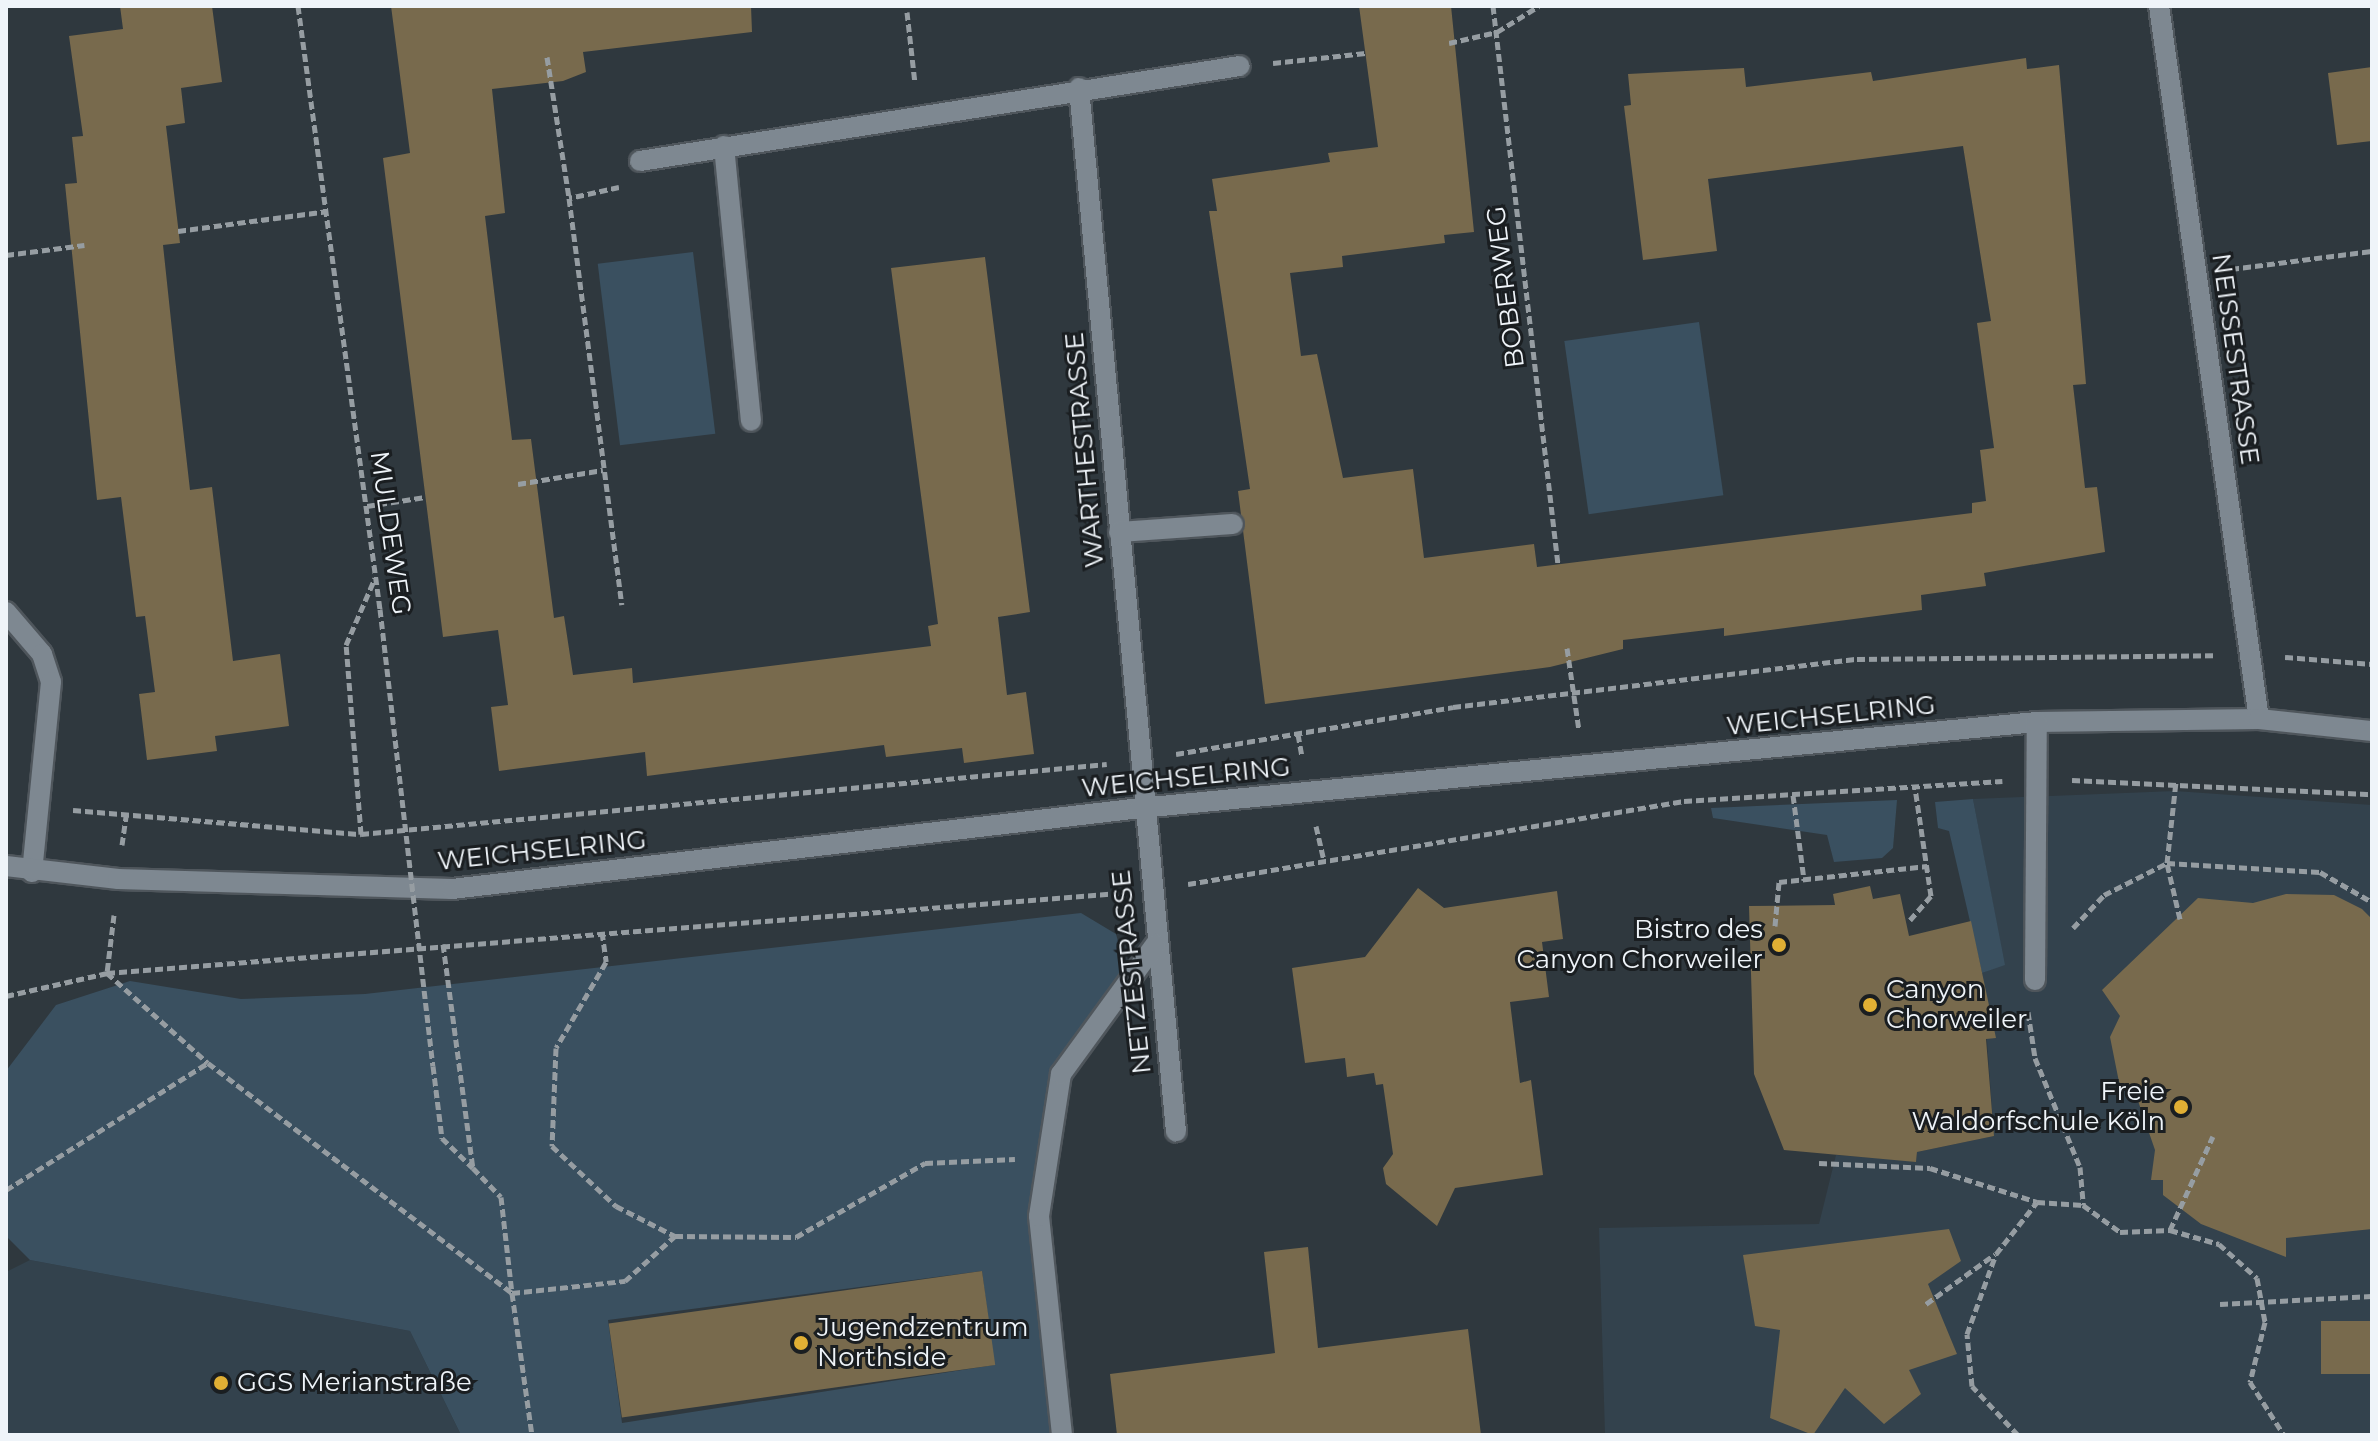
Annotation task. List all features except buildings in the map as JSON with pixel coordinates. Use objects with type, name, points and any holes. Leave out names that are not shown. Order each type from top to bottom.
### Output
[{"type":"street","name":"NEISSESTRASSE","points":[[2159,6],[2198,274],[2247,654],[2259,719]]},
{"type":"street","points":[[640,161],[918,112],[1240,66]]},
{"type":"street","name":"WARTHESTRASSE","points":[[1079,88],[1140,808]]},
{"type":"street","points":[[724,146],[751,421]]},
{"type":"street","points":[[1119,532],[1233,524]]},
{"type":"street","points":[[6,612],[42,654],[51,682],[41,807],[32,872]]},
{"type":"street","name":"WEICHSELRING","points":[[6,866],[32,872],[452,889],[1140,808],[1584,763],[2037,722],[2259,719],[2372,731]]},
{"type":"street","points":[[2035,980],[2037,722]]},
{"type":"street","name":"NETZESTRASSE","points":[[1140,808],[1176,1131]]},
{"type":"street","points":[[1062,1435],[1039,1216],[1061,1074],[1155,945]]},
{"type":"path","name":"MULDEWEG","points":[[298,6],[376,577],[442,1138],[501,1197],[532,1435]]},
{"type":"path","name":"BOBERWEG","points":[[1493,6],[1558,564]]},
{"type":"path","points":[[1449,43],[1497,32],[1539,6]]},
{"type":"path","points":[[907,12],[918,112]]},
{"type":"path","points":[[1240,66],[1365,53]]},
{"type":"path","points":[[547,57],[569,198],[622,605]]},
{"type":"path","points":[[569,198],[615,192],[640,161]]},
{"type":"path","points":[[178,231],[327,211]]},
{"type":"path","points":[[6,255],[84,245]]},
{"type":"path","points":[[2198,274],[2372,251]]},
{"type":"path","points":[[518,484],[603,470]]},
{"type":"path","points":[[366,506],[425,497]]},
{"type":"path","points":[[361,834],[346,645],[376,577]]},
{"type":"path","points":[[1567,648],[1584,763]]},
{"type":"path","points":[[41,807],[361,834],[1136,761],[1453,707],[1857,659],[2247,654],[2372,664]]},
{"type":"path","points":[[6,996],[107,973],[443,944],[1149,891],[1684,801],[2036,780],[2176,781],[2372,794]]},
{"type":"path","points":[[2176,781],[2167,863],[2180,919]]},
{"type":"path","points":[[1910,920],[1931,896],[1915,788]]},
{"type":"path","points":[[1793,795],[1804,880]]},
{"type":"path","points":[[2070,931],[2104,895],[2167,863],[2320,872],[2372,902]]},
{"type":"path","points":[[1775,926],[1779,882],[1927,866]]},
{"type":"path","points":[[602,932],[606,962],[556,1048],[552,1146],[616,1206],[675,1236],[796,1237],[925,1163],[1048,1157]]},
{"type":"path","points":[[443,944],[473,1168]]},
{"type":"path","points":[[107,973],[208,1063],[512,1293],[625,1281],[675,1236]]},
{"type":"path","points":[[2035,980],[2028,1020],[2035,1058],[2080,1167],[2083,1205]]},
{"type":"path","points":[[6,1190],[208,1063]]},
{"type":"path","points":[[2170,1230],[2213,1136]]},
{"type":"path","points":[[1819,1163],[1930,1168],[2037,1202],[2083,1205],[2120,1232],[2170,1230],[2219,1244],[2240,1259],[2264,1300],[2250,1382],[2284,1435]]},
{"type":"path","points":[[1926,1304],[1996,1254],[2037,1202]]},
{"type":"path","points":[[1996,1254],[1967,1334],[1965,1364],[1972,1386],[2018,1435]]},
{"type":"path","points":[[2220,1304],[2372,1296]]},
{"type":"shaded area","points":[[693,252],[715,434],[620,445],[598,264]]},
{"type":"shaded area","points":[[1699,322],[1723,495],[1589,514],[1564,341]]},
{"type":"shaded area","name":"Freie Waldorfschule Köln","points":[[2175,791],[2372,805],[2372,1435],[1605,1435],[1599,1228],[1819,1224],[1836,1155],[1916,1161],[1917,1152],[1994,1136],[1982,973],[2004,964],[1973,799]]},
{"type":"shaded area","points":[[1973,799],[2005,965],[1982,973],[1949,831],[1938,828],[1935,802]]},
{"type":"shaded area","points":[[1897,800],[1893,848],[1882,858],[1834,862],[1827,835],[1713,818],[1711,808]]},
{"type":"shaded area","points":[[1081,913],[1116,934],[1125,966],[1061,1074],[1039,1216],[1062,1435],[461,1435],[410,1331],[30,1260],[6,1236],[6,1071],[56,1005],[130,981],[241,999],[365,994]],"holes":[[[982,1271],[994,1365],[622,1423],[608,1320]]]},
{"type":"shaded area","name":"GGS Merianstraße","points":[[30,1260],[410,1331],[461,1435],[6,1435],[6,1272]]},
{"type":"place","name":"Bistro des Canyon Chorweiler","points":[[1779,945]]},
{"type":"place","name":"Canyon Chorweiler","points":[[1870,1005]]},
{"type":"place","name":"Freie Waldorfschule Köln","points":[[2181,1107]]},
{"type":"place","name":"Jugendzentrum Northside","points":[[801,1343]]},
{"type":"place","name":"GGS Merianstraße","points":[[221,1383]]}]
